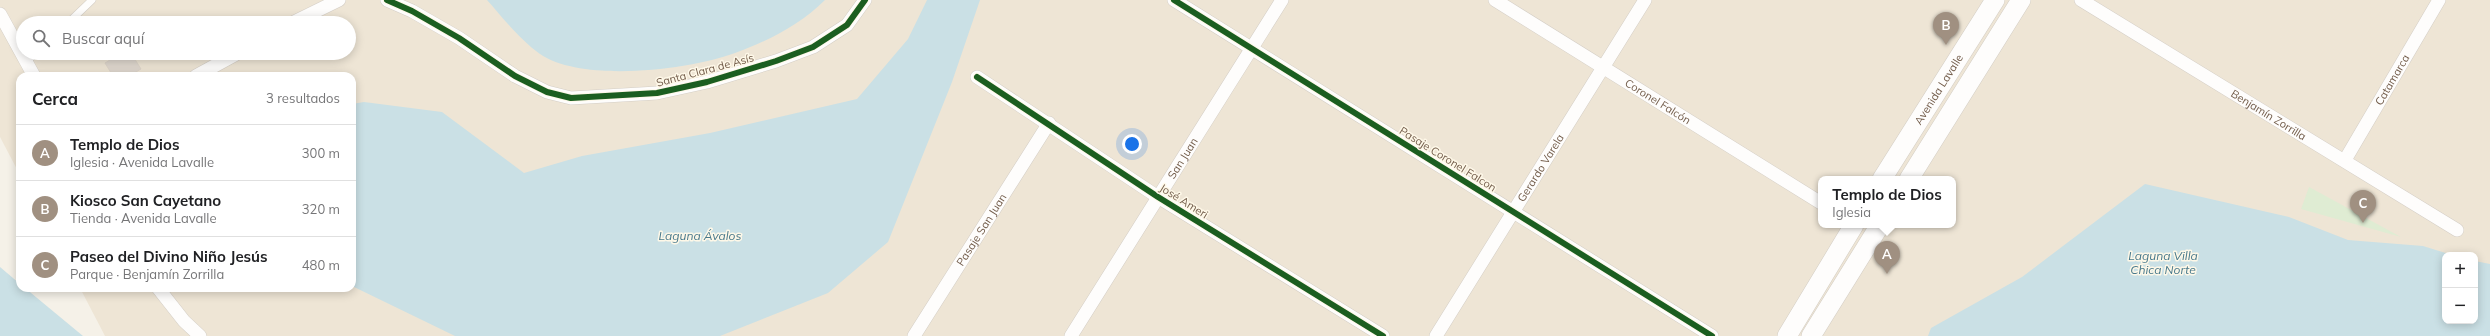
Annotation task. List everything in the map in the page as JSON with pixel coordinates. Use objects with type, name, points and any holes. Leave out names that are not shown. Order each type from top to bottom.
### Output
[{"type":"main road","name":"Avenida Lavalle","points":[[1884,176],[1995,0]]},
{"type":"main road","name":"Avenida Lavalle","points":[[1911,176],[2021,0]]},
{"type":"main road","points":[[1787,336],[1852,228]]},
{"type":"main road","points":[[1811,336],[1877,230]]},
{"type":"street","points":[[306,16],[339,0]]},
{"type":"street","name":"Santa Clara de Asís","points":[[387,0],[412,11],[459,38],[514,76],[547,92],[571,98],[657,93],[706,82],[776,61],[813,47],[847,25],[865,0]]},
{"type":"street","name":"Pasaje Coronel Falcon","points":[[1174,0],[1712,336]]},
{"type":"street","name":"San Juan","points":[[1071,336],[1282,0]]},
{"type":"street","name":"Coronel Falcón","points":[[1495,0],[1818,201]]},
{"type":"street","name":"Gerardo Varela","points":[[1436,336],[1645,0]]},
{"type":"street","name":"Benjamín Zorrilla","points":[[2081,0],[2345,160],[2457,230]]},
{"type":"street","name":"Catamarca","points":[[2345,160],[2439,0]]},
{"type":"street","points":[[0,14],[16,44]]},
{"type":"street","points":[[203,72],[225,60]]},
{"type":"street","points":[[26,62],[32,72]]},
{"type":"street","name":"José Ameri","points":[[977,77],[1049,123],[1158,197],[1383,336]]},
{"type":"street","name":"Pasaje San Juan","points":[[914,336],[1049,123]]},
{"type":"street","points":[[161,292],[184,321],[200,336]]},
{"type":"lane","points":[[75,16],[92,0]]},
{"type":"shaded area","points":[[0,0],[2490,0],[2490,336],[105,336],[82,292],[356,292],[356,72],[16,72],[16,167],[0,137]]},
{"type":"green space","points":[[2309,187],[2401,237],[2301,209]]},
{"type":"water","points":[[487,0],[825,0],[794,25],[771,38],[735,53],[715,59],[664,68],[636,71],[608,71],[582,68],[559,63],[540,54],[519,36]]},
{"type":"water","name":"Laguna Ávalos","points":[[927,0],[980,0],[952,82],[888,242],[828,293],[720,336],[455,336],[356,288],[356,103],[364,102],[442,112],[524,173],[582,156],[710,133],[857,99],[908,39]]},
{"type":"water","name":"Laguna Villa Chica Norte","points":[[2145,184],[2289,217],[2348,240],[2423,246],[2442,252],[2442,324],[2478,324],[2478,262],[2490,264],[2490,336],[1928,336],[1931,328],[2022,277]]},
{"type":"water","points":[[0,267],[16,281],[16,292],[30,292],[83,336],[0,336]]},
{"type":"building","points":[[110,60],[135,60],[141,69],[136,72],[111,72],[105,63]]},
{"type":"cycle path","points":[[387,0],[412,11],[459,38],[515,76],[547,92],[571,98],[657,93],[707,82],[776,61],[813,47],[847,25],[865,0]]},
{"type":"cycle path","points":[[1174,0],[1712,336]]},
{"type":"cycle path","points":[[977,77],[1158,197],[1383,336]]},
{"type":"place","name":"Kiosco San Cayetano","points":[[1946,45]]},
{"type":"place","name":"Paseo del Divino Niño Jesús","points":[[2363,223]]},
{"type":"place","name":"Templo de Dios","points":[[1887,274]]}]
